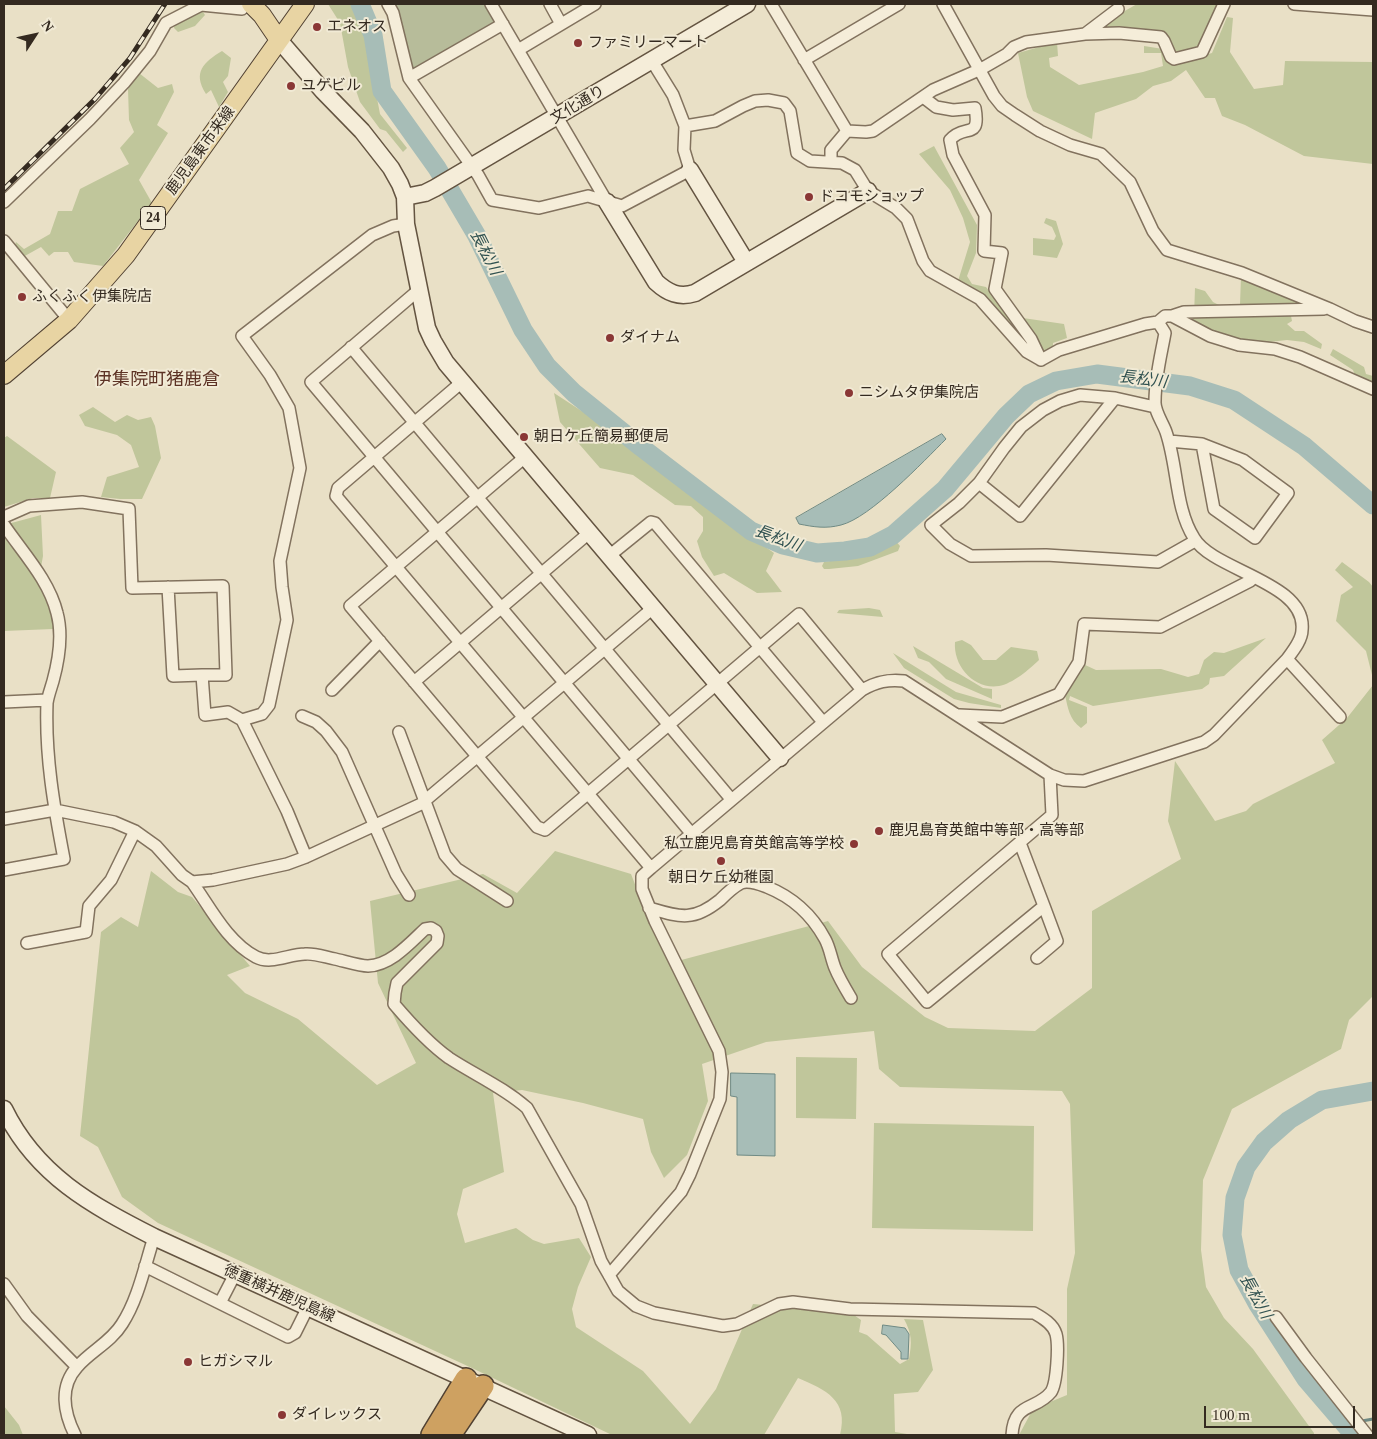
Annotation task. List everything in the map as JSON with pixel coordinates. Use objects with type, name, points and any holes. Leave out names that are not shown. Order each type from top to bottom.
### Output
[{"type":"highway","points":[[432,1435],[474,1382]]},
{"type":"highway","points":[[450,1435],[474,1382]]},
{"type":"main road","points":[[251,4],[262,15],[279,40]]},
{"type":"main road","name":"鹿児島東市来線","points":[[4,375],[69,320],[126,255],[305,4]]},
{"type":"street","points":[[4,202],[90,119],[124,83],[150,51],[166,23],[202,5],[242,9],[246,4]]},
{"type":"street","points":[[388,4],[393,13],[409,78],[470,168],[487,188],[492,200],[539,208],[588,196],[622,206],[690,170]]},
{"type":"street","points":[[491,4],[607,202],[656,282],[666,290],[678,295],[688,295],[695,292],[868,191]]},
{"type":"street","points":[[550,4],[562,24]]},
{"type":"street","points":[[518,50],[595,4]]},
{"type":"street","name":"文化通り","points":[[405,197],[435,188],[747,4]]},
{"type":"street","points":[[771,4],[847,131]]},
{"type":"street","points":[[804,60],[899,4]]},
{"type":"street","points":[[943,4],[981,69],[994,96],[1002,106],[1040,131],[1070,145],[1101,154],[1130,182],[1153,230],[1167,250],[1242,273],[1330,309],[1354,321],[1373,327]]},
{"type":"street","points":[[847,131],[873,131],[933,90],[981,69],[1007,54],[1014,47],[1026,42],[1085,34],[1119,33],[1160,37],[1174,59],[1202,52],[1224,4]]},
{"type":"street","points":[[1294,4],[1373,10]]},
{"type":"street","points":[[1085,34],[1120,6]]},
{"type":"street","points":[[409,78],[503,24]]},
{"type":"street","points":[[279,40],[362,131],[391,168],[400,184],[405,197],[406,224],[427,328],[432,341],[446,363],[780,758]]},
{"type":"street","points":[[652,61],[673,95],[685,126],[684,150],[690,170],[746,262]]},
{"type":"street","points":[[922,97],[936,107],[953,110],[974,108],[977,121],[975,126],[971,130],[954,135],[950,140],[950,148],[985,215],[984,250],[1002,253],[995,289],[1031,339],[1041,360]]},
{"type":"street","points":[[685,126],[715,121],[750,103],[768,100],[784,103],[790,111],[797,153],[810,161],[831,161],[848,165],[855,170],[868,191],[896,208],[907,219],[923,261],[930,271],[980,299],[1027,352],[1041,360]]},
{"type":"street","points":[[831,161],[831,150],[847,131]]},
{"type":"street","points":[[242,720],[262,714],[269,706],[287,620],[280,561],[300,468],[289,408],[270,375],[242,336],[372,235],[393,226],[406,224]]},
{"type":"street","points":[[4,241],[69,320]]},
{"type":"street","points":[[419,291],[311,382],[692,833]]},
{"type":"street","points":[[1041,360],[1059,350],[1145,324],[1158,322],[1165,316],[1184,312],[1330,309]]},
{"type":"street","points":[[1172,316],[1210,336],[1239,345],[1275,349],[1300,357],[1373,389]]},
{"type":"street","points":[[609,1275],[680,1192],[690,1174],[720,1100],[722,1085],[719,1051],[650,908],[642,889],[642,876],[862,690],[879,682],[904,681],[1050,775],[1064,780],[1084,780],[1204,742],[1214,735],[1287,660],[1297,645],[1302,631],[1302,619],[1291,601],[1282,593],[1212,555],[1195,541],[1184,520],[1169,442],[1155,404],[1165,333],[1158,322]]},
{"type":"street","points":[[351,347],[732,799]]},
{"type":"street","points":[[462,382],[338,488],[336,496],[651,868]]},
{"type":"street","points":[[1155,404],[1080,395],[1060,401],[1043,410],[1021,427],[979,484],[931,525],[950,544],[971,556],[1046,556],[1158,562],[1195,541]]},
{"type":"street","points":[[979,484],[1020,516],[1115,398]]},
{"type":"street","points":[[1169,442],[1202,444],[1243,460],[1288,493],[1255,538],[1214,509],[1202,444]]},
{"type":"street","points":[[525,457],[350,606],[537,827],[545,830],[799,614],[862,690]]},
{"type":"street","points":[[4,517],[29,506],[82,502],[130,509],[132,588],[168,587],[223,586],[226,675],[173,676],[168,587]]},
{"type":"street","points":[[610,556],[651,522],[655,523],[823,722]]},
{"type":"street","points":[[4,525],[50,592],[58,614],[59,648],[47,700],[46,738],[55,810],[64,859],[4,870]]},
{"type":"street","points":[[414,682],[590,533]]},
{"type":"street","points":[[957,715],[1002,717],[1059,694],[1079,662],[1084,624],[1160,627],[1250,581],[1254,577]]},
{"type":"street","points":[[192,882],[213,880],[287,864],[375,826],[424,801],[654,608]]},
{"type":"street","points":[[332,690],[380,641]]},
{"type":"street","points":[[1287,660],[1340,717]]},
{"type":"street","points":[[202,675],[205,715],[228,712],[242,720],[287,811],[306,857]]},
{"type":"street","points":[[4,702],[47,700]]},
{"type":"street","points":[[302,716],[316,722],[326,731],[342,752],[396,874],[409,895]]},
{"type":"street","points":[[399,732],[445,855],[457,868],[507,901]]},
{"type":"street","points":[[1044,906],[927,1002],[888,954],[1052,816],[1050,775]]},
{"type":"street","points":[[4,819],[55,810],[114,822],[135,831],[156,846],[182,875],[192,882],[223,927],[241,946],[258,958],[274,960],[297,954],[308,954],[368,966],[384,962],[400,952],[425,929],[431,928],[436,931],[438,936],[434,947],[398,984],[394,993],[394,1004],[429,1042],[450,1058],[513,1096],[527,1108],[581,1204],[601,1261],[618,1291],[636,1306],[654,1314],[723,1326],[737,1324],[780,1304],[793,1302],[850,1309],[1034,1314],[1047,1321],[1056,1334],[1056,1381],[1049,1394],[1017,1415],[1012,1435]]},
{"type":"street","points":[[27,943],[86,932],[89,906],[111,880],[135,831]]},
{"type":"street","points":[[1020,843],[1057,941],[1037,958]]},
{"type":"street","points":[[650,908],[682,916],[698,914],[713,906],[738,884],[744,882],[775,890],[789,898],[816,925],[826,940],[835,969],[851,998]]},
{"type":"street","name":"徳重横井鹿児島線","points":[[4,1109],[11,1123],[28,1147],[50,1172],[72,1190],[106,1213],[154,1237],[474,1382],[578,1433]]},
{"type":"street","points":[[75,1435],[65,1409],[64,1396],[68,1383],[77,1367],[107,1342],[122,1325],[131,1307],[154,1237]]},
{"type":"street","points":[[145,1266],[288,1337],[295,1333],[308,1307]]},
{"type":"street","points":[[220,1303],[235,1274]]},
{"type":"street","points":[[4,1284],[27,1316],[77,1367]]},
{"type":"street","points":[[1276,1317],[1367,1435]]},
{"type":"green space","points":[[328,4],[352,4],[367,45],[380,114],[407,148],[403,152],[386,131],[380,129],[360,102],[348,67],[340,23]]},
{"type":"green space","points":[[392,4],[485,4],[494,20],[493,24],[415,69],[411,67]]},
{"type":"green space","points":[[1137,4],[1219,4],[1198,50],[1176,56],[1168,38],[1104,30],[1102,24]]},
{"type":"green space","points":[[201,9],[205,15],[195,26],[178,32],[174,28],[175,23]]},
{"type":"green space","points":[[1227,17],[1233,18],[1230,52],[1254,89],[1283,85],[1285,61],[1373,62],[1373,164],[1304,156],[1245,125],[1222,116],[1215,98],[1205,98],[1186,70],[1171,81],[1153,86],[1136,99],[1095,113],[1092,139],[1033,111],[1027,97],[1018,53],[1057,42],[1058,56],[1049,58],[1050,67],[1079,85],[1163,66],[1161,53],[1144,53],[1144,46],[1163,49],[1176,63],[1212,53]]},
{"type":"green space","points":[[222,51],[231,58],[228,76],[223,82],[228,92],[219,107],[211,90],[206,94],[200,80],[200,74],[205,64]]},
{"type":"green space","points":[[139,73],[158,88],[172,84],[174,92],[157,125],[168,133],[139,180],[152,203],[103,266],[74,262],[68,252],[54,252],[49,256],[41,247],[23,257],[14,248],[16,242],[24,249],[50,234],[58,211],[72,211],[80,189],[129,164],[120,148],[134,132],[129,120],[128,89]]},
{"type":"green space","points":[[934,146],[977,225],[976,253],[967,276],[972,284],[986,287],[1021,332],[1017,335],[958,281],[970,242],[963,218],[950,190],[919,154]]},
{"type":"green space","points":[[1046,218],[1056,221],[1063,244],[1057,258],[1033,255],[1033,238],[1054,240],[1056,236],[1052,227],[1044,223]]},
{"type":"green space","points":[[1241,277],[1311,305],[1240,304]]},
{"type":"green space","points":[[1195,288],[1205,291],[1213,302],[1241,316],[1291,316],[1292,321],[1287,324],[1295,331],[1304,331],[1322,344],[1321,349],[1304,342],[1287,340],[1269,342],[1241,341],[1192,322]]},
{"type":"green space","points":[[1023,318],[1064,324],[1067,338],[1053,343],[1053,348],[1043,355],[1036,337]]},
{"type":"green space","points":[[1333,349],[1364,367],[1366,374],[1373,376],[1373,384],[1356,378],[1353,370],[1330,355]]},
{"type":"green space","points":[[554,393],[594,419],[709,507],[774,553],[766,571],[782,592],[757,593],[724,573],[714,576],[702,557],[697,541],[703,531],[703,517],[691,506],[675,505],[633,475],[600,468],[560,422]]},
{"type":"green space","points":[[93,407],[115,422],[127,415],[138,420],[151,417],[155,426],[161,458],[142,499],[101,497],[107,477],[139,467],[131,445],[117,435],[85,426],[79,415]]},
{"type":"green space","points":[[7,436],[56,472],[50,498],[33,498],[4,507],[4,438]]},
{"type":"green space","points":[[41,515],[43,556],[41,567],[54,614],[53,629],[4,631],[4,525]]},
{"type":"green space","points":[[894,539],[900,546],[898,551],[858,566],[824,569],[822,566],[824,562],[860,554],[878,548]]},
{"type":"green space","points":[[1342,562],[1373,587],[1373,679],[1366,651],[1336,621],[1341,595],[1353,587],[1335,570]]},
{"type":"green space","points":[[869,608],[880,610],[883,617],[837,613],[839,610]]},
{"type":"green space","points":[[1266,638],[1224,676],[1210,678],[1209,684],[1202,689],[1093,706],[1070,696],[1069,700],[1087,707],[1087,723],[1081,728],[1074,721],[1070,713],[1065,695],[1083,664],[1096,670],[1161,669],[1188,677],[1199,674],[1204,660],[1214,652],[1224,653]]},
{"type":"green space","points":[[962,640],[971,645],[983,660],[996,660],[1011,647],[1037,651],[1039,660],[1020,676],[1004,685],[990,686],[981,684],[961,668],[955,651],[955,642]]},
{"type":"green space","points":[[913,646],[983,688],[992,689],[992,699],[946,679],[929,662],[918,658]]},
{"type":"green space","points":[[893,653],[956,692],[1001,705],[1001,708],[954,699],[904,668]]},
{"type":"green space","points":[[1373,685],[1373,996],[1349,1020],[1341,1049],[1232,1109],[1203,1180],[1201,1250],[1206,1287],[1224,1318],[1253,1349],[1314,1435],[1019,1435],[1033,1409],[1067,1395],[1067,1289],[1075,1253],[1070,1104],[1062,1091],[900,1087],[879,1069],[874,1031],[766,1042],[702,1064],[708,1101],[687,1155],[664,1178],[651,1152],[643,1119],[583,1103],[522,1090],[493,1093],[504,1172],[463,1189],[457,1214],[465,1243],[516,1228],[533,1240],[544,1244],[579,1238],[591,1257],[578,1287],[572,1309],[576,1327],[643,1371],[690,1424],[716,1389],[753,1304],[851,1313],[861,1320],[859,1332],[867,1335],[900,1364],[909,1359],[911,1348],[909,1329],[904,1319],[923,1320],[933,1370],[918,1392],[894,1394],[895,1432],[913,1435],[840,1435],[841,1413],[833,1398],[818,1387],[798,1378],[764,1435],[612,1435],[158,1223],[122,1197],[98,1147],[80,1136],[101,932],[121,917],[138,927],[151,871],[178,892],[192,897],[250,966],[227,975],[245,993],[298,1019],[377,1085],[416,1063],[378,983],[370,901],[483,874],[517,893],[555,851],[631,874],[650,923],[670,963],[828,921],[862,967],[925,1017],[948,1028],[1035,1031],[1092,988],[1092,911],[1181,859],[1168,821],[1175,761],[1215,821],[1246,811],[1253,804],[1335,763],[1322,740],[1347,718]]},
{"type":"green space","points":[[796,1057],[857,1058],[856,1119],[796,1118]]},
{"type":"green space","points":[[874,1123],[1034,1126],[1033,1231],[872,1228]]},
{"type":"green space","points":[[4,1406],[19,1425],[23,1435],[4,1435]]},
{"type":"water","points":[[942,434],[946,439],[896,488],[867,512],[853,520],[836,526],[820,527],[799,524],[796,518]]},
{"type":"water","points":[[731,1073],[775,1074],[775,1156],[737,1155],[737,1097],[731,1096]]},
{"type":"water","points":[[883,1325],[905,1328],[909,1334],[908,1359],[901,1359],[901,1352],[886,1335],[882,1334]]},
{"type":"waterway","name":"長松川","points":[[360,4],[373,35],[382,91],[437,168],[477,236],[523,330],[547,366],[574,393],[751,531],[783,545],[817,553],[870,547],[893,535],[945,489],[1006,416],[1029,394],[1056,381],[1097,374],[1190,386],[1234,400],[1304,446],[1373,505]]},
{"type":"waterway","name":"長松川","points":[[1354,1435],[1306,1379],[1257,1303],[1239,1270],[1232,1235],[1235,1198],[1246,1167],[1264,1142],[1289,1120],[1322,1100],[1373,1091]]},
{"type":"waterway","points":[[1362,1421],[1373,1419]]},
{"type":"railway","points":[[4,189],[95,99],[130,58],[165,4]]},
{"type":"place","name":"エネオス","points":[[317,27]]},
{"type":"place","name":"ファミリーマート","points":[[578,43]]},
{"type":"place","name":"ユゲビル","points":[[291,86]]},
{"type":"place","name":"ドコモショップ","points":[[809,197]]},
{"type":"place","name":"ふくふく伊集院店","points":[[22,297]]},
{"type":"place","name":"ダイナム","points":[[610,338]]},
{"type":"place","name":"ニシムタ伊集院店","points":[[849,393]]},
{"type":"place","name":"朝日ケ丘簡易郵便局","points":[[524,437]]},
{"type":"place","name":"鹿児島育英館中等部・高等部","points":[[879,831]]},
{"type":"place","name":"私立鹿児島育英館高等学校","points":[[854,844]]},
{"type":"place","name":"朝日ケ丘幼稚園","points":[[721,861]]},
{"type":"place","name":"ヒガシマル","points":[[188,1362]]},
{"type":"place","name":"ダイレックス","points":[[282,1415]]},
{"type":"district","name":"伊集院町猪鹿倉","points":[[157,380]]}]
